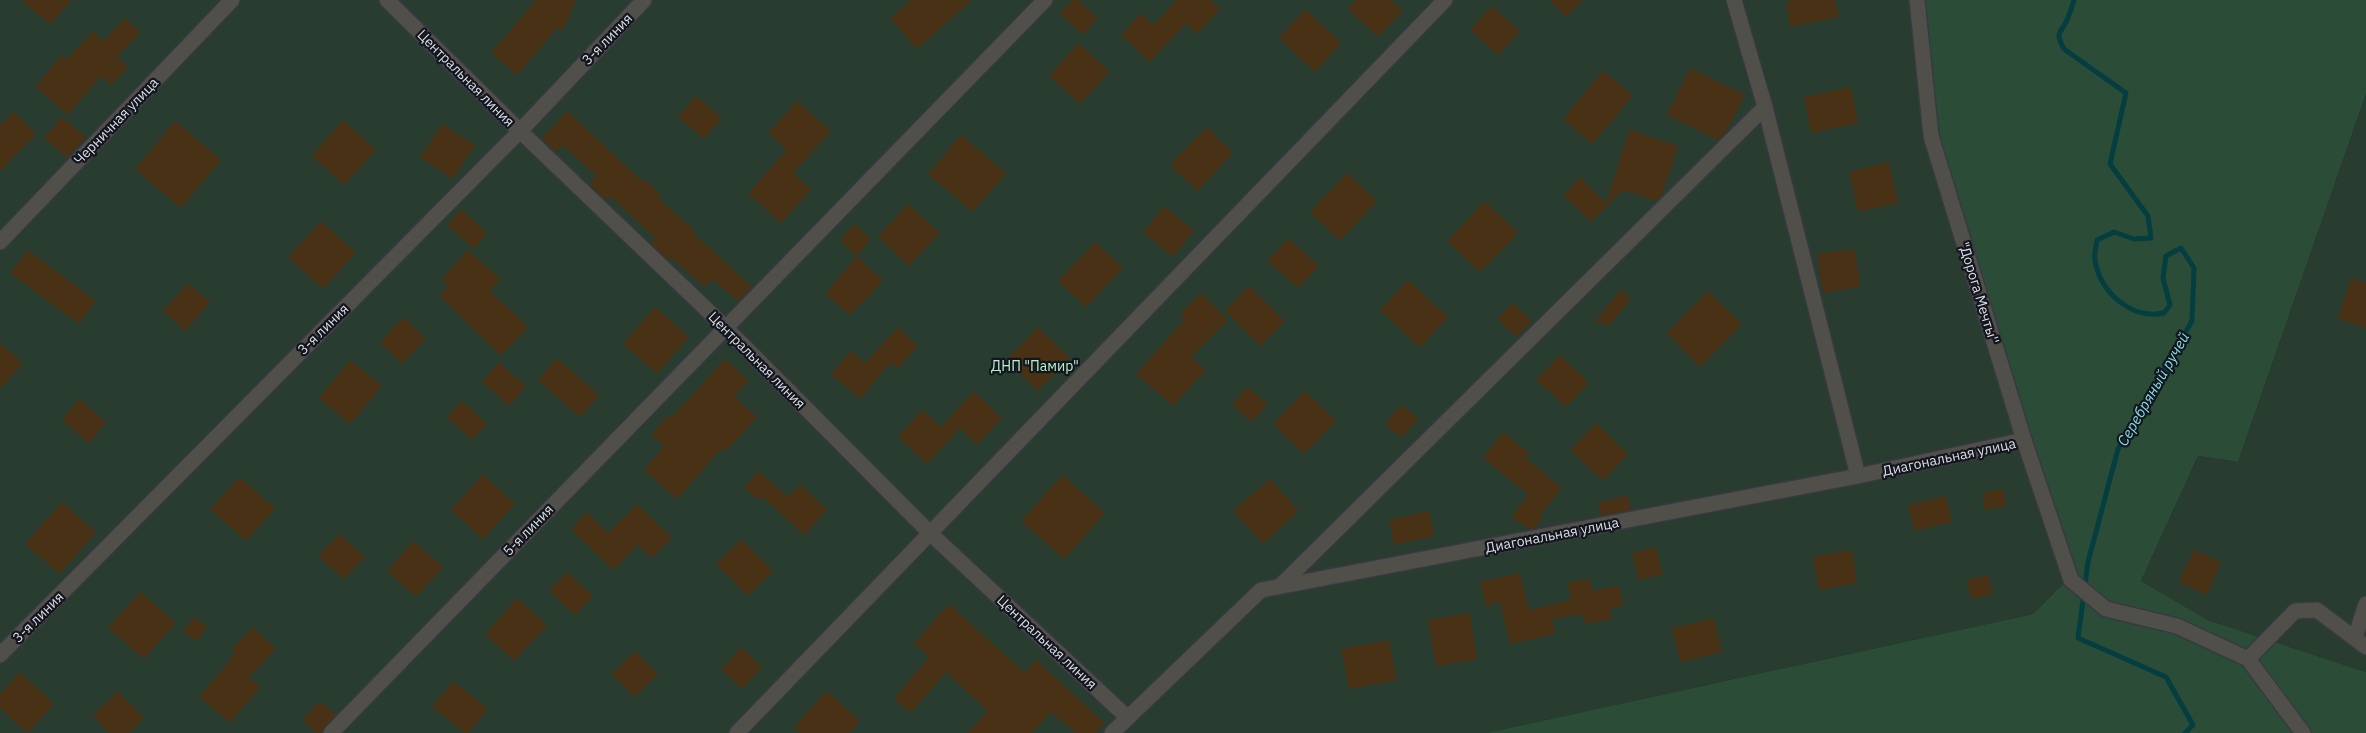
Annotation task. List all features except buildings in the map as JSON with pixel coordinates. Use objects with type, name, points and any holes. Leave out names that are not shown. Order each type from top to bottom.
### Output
[{"type":"street","name":"Черничная улица","points":[[0,242],[232,0]]},
{"type":"street","name":"Центральная линия","points":[[387,0],[520,131],[725,327],[931,534],[1128,718]]},
{"type":"street","name":"3-я линия","points":[[0,655],[520,131],[644,0]]},
{"type":"street","name":"5-я линия","points":[[331,733],[1045,0]]},
{"type":"street","points":[[737,733],[1445,0]]},
{"type":"street","points":[[1734,0],[1765,106],[1858,476]]},
{"type":"street","name":"\"Дорога Мечты''","points":[[1917,0],[1931,136],[2024,440],[2071,580],[2106,609],[2177,626],[2248,659]]},
{"type":"street","points":[[1279,587],[1765,106]]},
{"type":"street","name":"Диагональная улица","points":[[1112,733],[1261,590],[1858,476],[2024,440]]},
{"type":"street","points":[[2303,733],[2248,659],[2295,610],[2317,610],[2361,642],[2366,604]]},
{"type":"green space","name":"ДНП \"Памир\"","points":[[0,0],[1917,0],[2070,577],[2033,614],[1486,733],[0,733]]},
{"type":"green space","points":[[1917,0],[2366,0],[2366,94],[2238,462],[2198,456],[2141,581],[2208,620],[2366,672],[2366,733],[1486,733],[2033,614],[2070,577],[1931,136]]},
{"type":"green space","points":[[2366,94],[2366,672],[2208,620],[2141,581],[2198,456],[2238,462]]},
{"type":"waterway","name":"Серебряный ручей","points":[[2074,0],[2059,39],[2064,49],[2126,93],[2110,164],[2148,216],[2151,238],[2134,239],[2114,232],[2097,240],[2095,258],[2098,272],[2110,293],[2119,301],[2129,308],[2152,314],[2164,313],[2170,305],[2163,278],[2166,256],[2181,248],[2194,268],[2192,321],[2118,449],[2088,562],[2078,638],[2166,677],[2193,725],[2185,733]]}]
